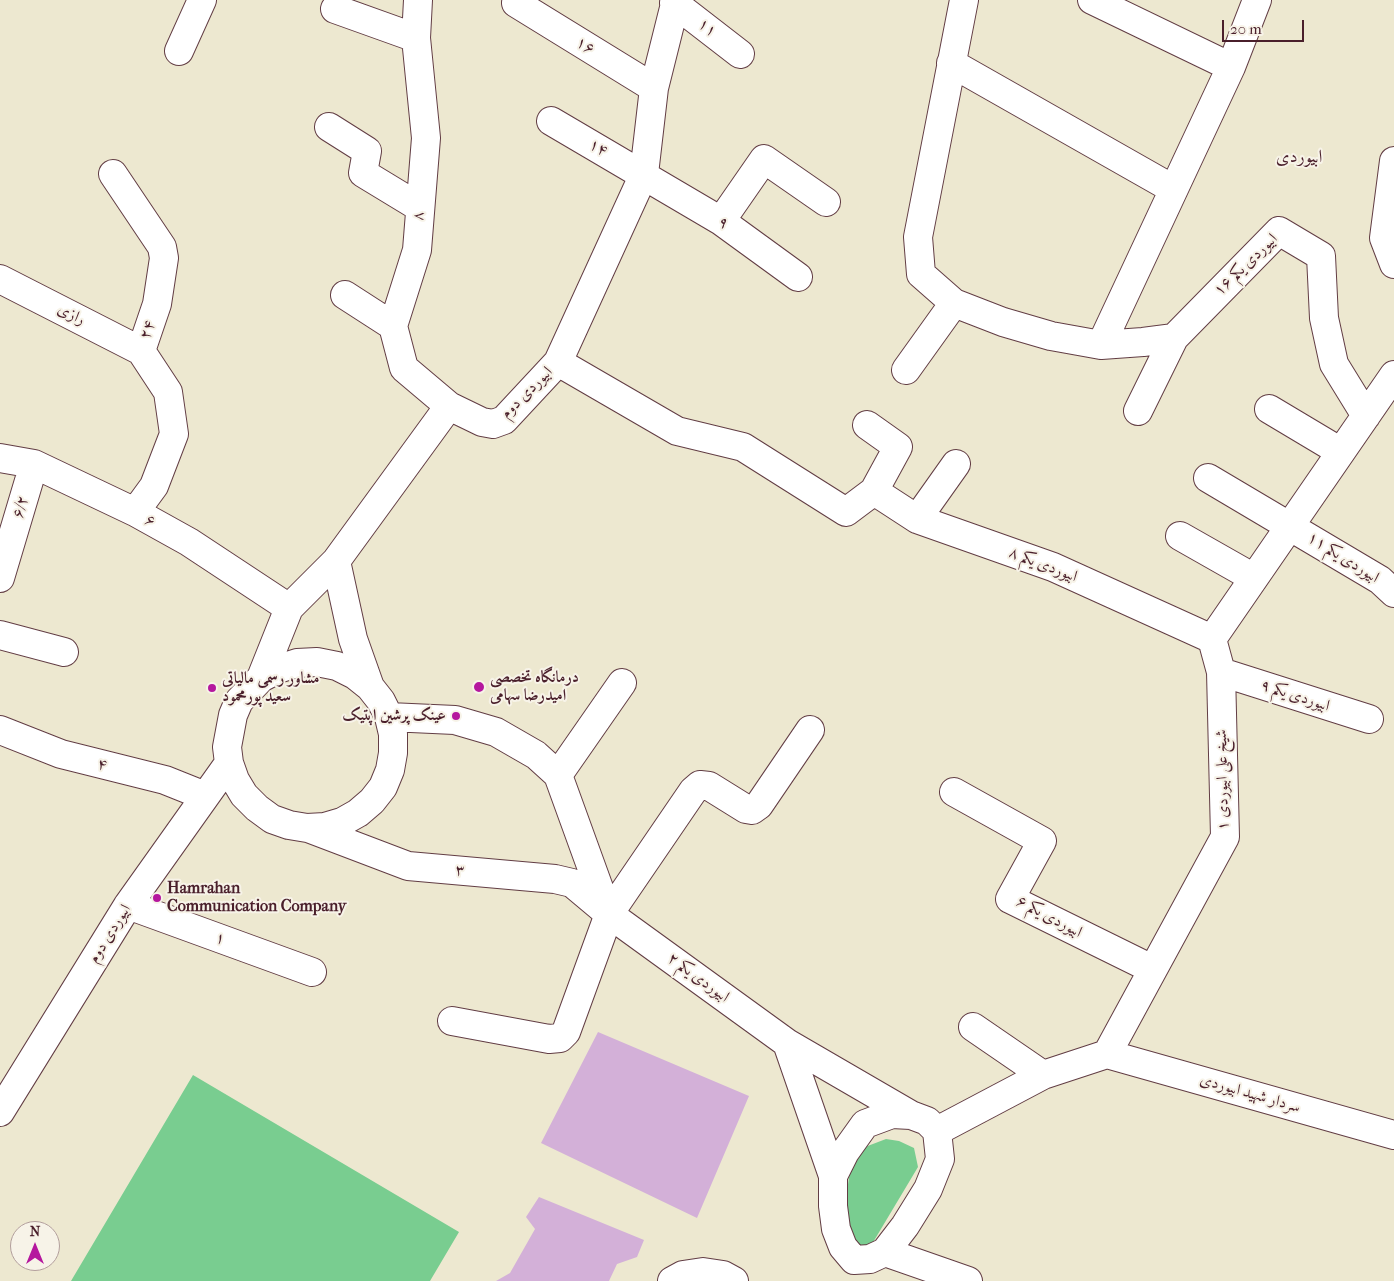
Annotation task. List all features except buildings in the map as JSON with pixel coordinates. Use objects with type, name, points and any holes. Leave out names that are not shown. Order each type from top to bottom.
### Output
[{"type":"street","points":[[179,51],[202,0]]},
{"type":"street","name":"۸","points":[[393,326],[417,250],[426,138],[416,38],[418,0]]},
{"type":"street","points":[[964,0],[918,237],[921,274],[954,303],[1003,322],[1051,336],[1102,345],[1174,338]]},
{"type":"street","points":[[1092,0],[1231,67]]},
{"type":"street","points":[[1102,345],[1231,67],[1257,0]]},
{"type":"street","name":"۱۱","points":[[675,1],[740,54]]},
{"type":"street","name":"ابیوردی دوم","points":[[449,406],[482,422],[493,424],[504,420],[558,362],[644,174],[654,88],[675,1]]},
{"type":"street","name":"۱۶","points":[[516,4],[654,88]]},
{"type":"street","points":[[335,9],[416,38]]},
{"type":"street","points":[[951,63],[1173,189]]},
{"type":"street","name":"۱۴","points":[[551,121],[644,174]]},
{"type":"street","points":[[329,127],[367,152],[363,173],[420,207]]},
{"type":"street","points":[[721,221],[764,159],[826,202]]},
{"type":"street","points":[[1394,161],[1384,238],[1394,264]]},
{"type":"street","name":"۲۴","points":[[113,174],[162,247],[164,258],[157,304],[141,351],[168,392],[174,434],[154,486],[135,512]]},
{"type":"street","name":"۹","points":[[644,174],[721,221],[798,277]]},
{"type":"street","name":"۱۶ ابیوردی یکم","points":[[1174,338],[1279,231],[1321,256],[1324,318],[1334,364],[1366,416]]},
{"type":"street","name":"رازی","points":[[0,279],[141,351]]},
{"type":"street","points":[[261,678],[289,608],[336,561],[449,406],[404,368],[393,326],[345,295]]},
{"type":"street","points":[[906,370],[954,303]]},
{"type":"street","points":[[1138,411],[1174,338]]},
{"type":"street","points":[[558,362],[677,431],[743,446],[846,512],[874,491],[898,447],[866,425]]},
{"type":"street","points":[[1212,639],[1394,375]]},
{"type":"street","points":[[1269,409],[1341,452]]},
{"type":"street","name":"۶","points":[[0,458],[34,464],[135,512],[188,542],[289,608]]},
{"type":"street","name":"۶/۲","points":[[0,578],[34,464]]},
{"type":"street","points":[[917,519],[956,464]]},
{"type":"street","name":"۱۱ ابیوردی یکم","points":[[1208,478],[1291,525],[1380,580],[1394,593]]},
{"type":"street","name":"۸ ابیوردی یکم","points":[[874,491],[917,519],[1058,556],[1212,639]]},
{"type":"street","points":[[1180,536],[1254,578]]},
{"type":"street","points":[[336,561],[353,639],[370,687]]},
{"type":"street","points":[[0,635],[64,652]]},
{"type":"street","name":"شیخ علی ابیوردی ۱","points":[[1107,1054],[1225,837],[1221,672],[1212,639]]},
{"type":"street","points":[[317,662],[337,666],[355,675],[370,687],[381,701],[389,717],[393,734],[394,752],[390,770],[383,787],[372,801],[342,822],[325,827],[307,828],[280,822],[256,808],[225,768],[232,715],[244,695],[261,678],[278,669],[297,663],[317,662]]},
{"type":"street","name":"۹ ابیوردی یکم","points":[[1221,672],[1369,719]]},
{"type":"street","points":[[558,775],[622,683]]},
{"type":"street","points":[[389,717],[455,720],[496,732],[536,755],[558,775],[609,914]]},
{"type":"street","name":"۴","points":[[0,730],[61,754],[165,780],[205,796]]},
{"type":"street","points":[[452,1021],[549,1039],[560,1038],[566,1032],[609,914],[693,792],[700,785],[709,786],[746,809],[752,810],[759,805],[810,730]]},
{"type":"street","name":"ابیوردی دوم","points":[[0,1112],[128,905],[225,768]]},
{"type":"street","name":"۶ ابیوردی یکم","points":[[954,792],[1042,841],[1010,899],[1152,969]]},
{"type":"street","name":"۳","points":[[307,828],[408,866],[555,879],[572,883],[609,914]]},
{"type":"street","name":"۱","points":[[128,905],[312,972]]},
{"type":"street","name":"۲ ابیوردی یکم","points":[[609,914],[787,1042],[910,1115],[926,1121],[936,1131]]},
{"type":"street","points":[[973,1027],[1043,1075]]},
{"type":"street","points":[[787,1042],[833,1176],[833,1206],[836,1228],[851,1270],[884,1252],[905,1226],[928,1189],[940,1159],[936,1131],[1043,1075],[1107,1054]]},
{"type":"street","name":"سردار شهید ابیوردی","points":[[1107,1054],[1394,1135]]},
{"type":"street","points":[[833,1176],[844,1152],[865,1124],[892,1114],[910,1115]]},
{"type":"street","points":[[884,1252],[968,1281]]},
{"type":"street","points":[[672,1281],[683,1275],[703,1272],[723,1275],[734,1281]]},
{"type":"green space","points":[[193,1075],[459,1232],[430,1281],[71,1281]]},
{"type":"green space","points":[[886,1139],[899,1141],[914,1148],[918,1167],[872,1244],[863,1248],[854,1241],[847,1221],[846,1199],[849,1177],[855,1160],[865,1147]]},
{"type":"place","name":"درمانگاه تخصصی امیدرضا سهامی","points":[[479,687]]},
{"type":"place","name":"مشاور رسمی مالیاتی سعید پورمحمود","points":[[212,688]]},
{"type":"place","name":"عینک پرشین اپتیک","points":[[456,716]]},
{"type":"place","name":"Hamrahan Communication Company","points":[[157,898]]},
{"type":"district","name":"ابیوردی","points":[[1299,158]]}]
